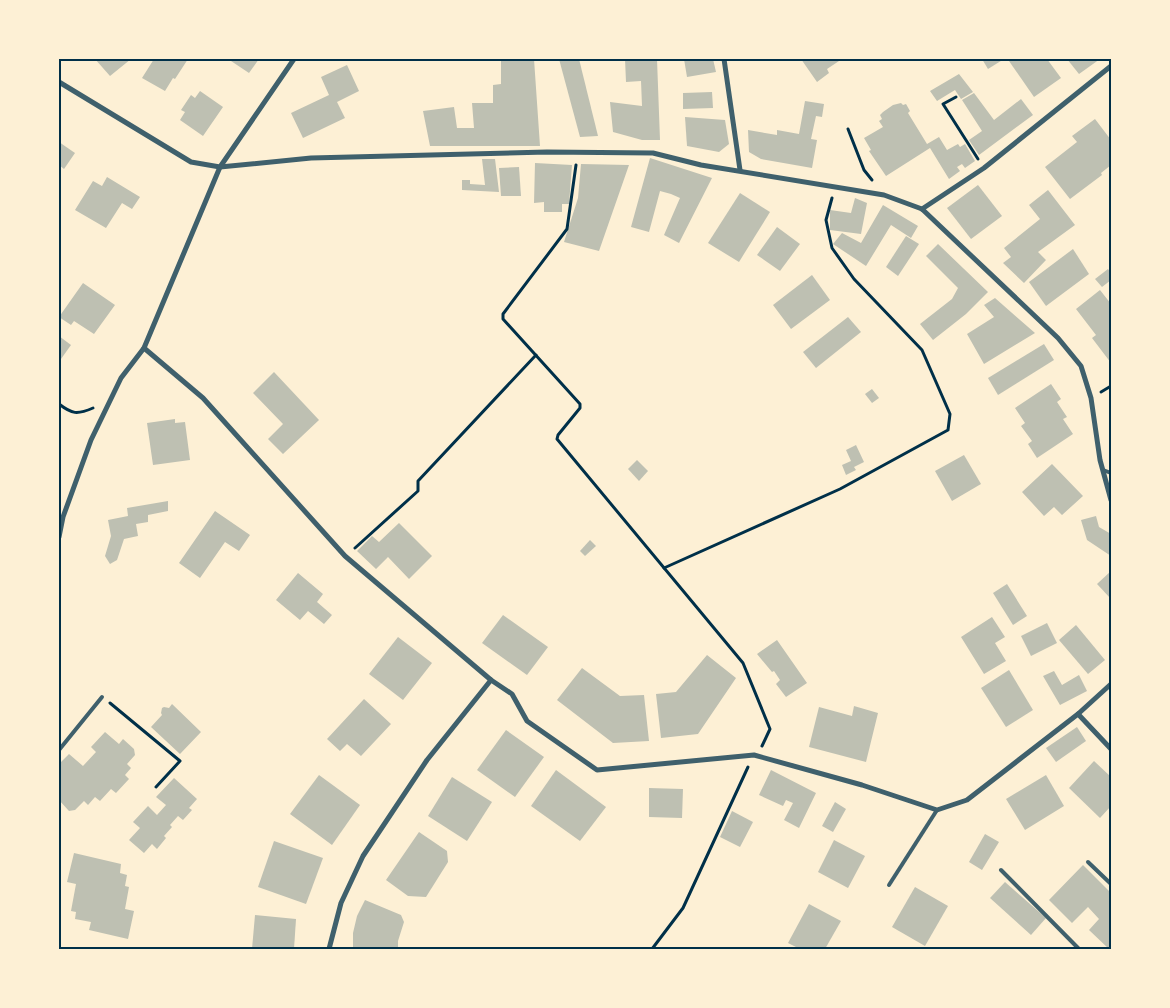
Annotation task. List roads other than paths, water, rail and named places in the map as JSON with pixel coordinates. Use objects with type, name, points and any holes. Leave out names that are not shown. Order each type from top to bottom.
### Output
[{"type":"street","points":[[59,537],[63,517],[91,440],[121,378],[144,348],[220,167],[294,59]]},
{"type":"street","points":[[724,59],[740,170]]},
{"type":"street","points":[[922,209],[984,168],[1111,66]]},
{"type":"street","points":[[59,82],[191,162],[220,167],[311,158],[653,153],[701,165],[884,195],[922,209],[1058,338],[1080,366],[1091,398],[1097,443],[1111,500]]},
{"type":"street","points":[[144,348],[202,398],[345,556],[491,680],[512,694],[527,722],[597,770],[754,755],[862,785],[937,810],[967,800],[1078,714],[1111,684]]},
{"type":"street","points":[[329,949],[341,903],[363,856],[426,760],[491,680]]},
{"type":"street","points":[[1078,714],[1111,750]]},
{"type":"lane","points":[[1103,470],[1111,473]]},
{"type":"lane","points":[[59,750],[102,697]]},
{"type":"lane","points":[[889,885],[937,810]]},
{"type":"lane","points":[[1088,862],[1111,884]]},
{"type":"lane","points":[[1001,870],[1079,949]]}]
